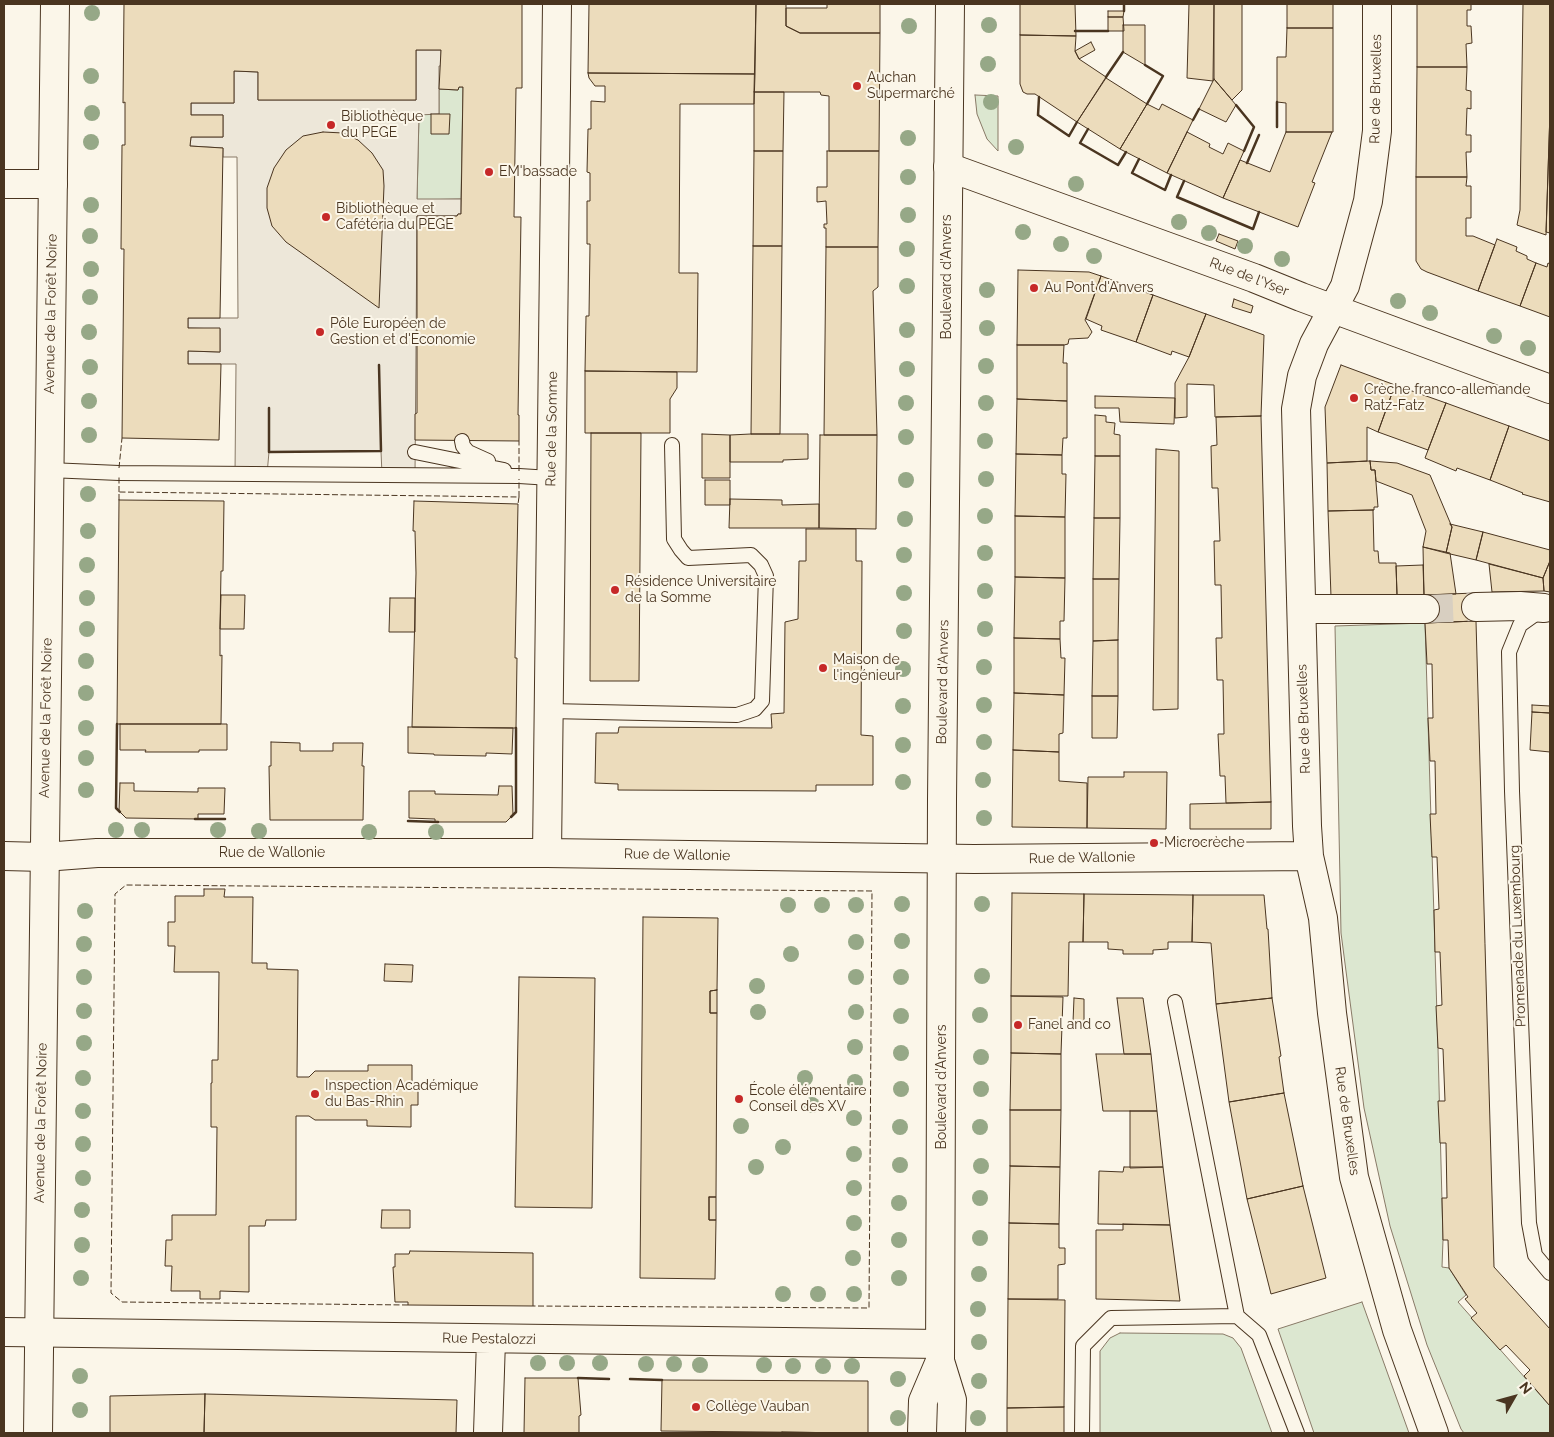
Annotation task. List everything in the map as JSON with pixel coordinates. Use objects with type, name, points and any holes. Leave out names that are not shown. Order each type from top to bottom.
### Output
[{"type":"street","name":"Avenue de la Forêt Noire","points":[[38,1433],[55,4]]},
{"type":"street","name":"Rue de la Somme","points":[[547,853],[556,4]]},
{"type":"street","name":"Boulevard d'Anvers","points":[[950,4],[942,859],[940,1352],[952,1400],[952,1433]]},
{"type":"street","name":"Rue de Bruxelles","points":[[1377,4],[1377,131],[1368,201],[1345,286],[1314,344],[1302,376],[1296,409],[1306,807],[1309,856],[1323,918],[1332,1013],[1354,1178],[1397,1330],[1434,1433]]},
{"type":"street","name":"Rue de l'Yser","points":[[948,167],[1550,389]]},
{"type":"street","points":[[4,184],[53,184]]},
{"type":"street","points":[[1476,608],[1520,606],[1547,608]]},
{"type":"street","points":[[1315,609],[1425,609]]},
{"type":"street","name":"Rue de Wallonie","points":[[4,856],[44,857],[97,853],[547,853],[942,859],[1309,856]]},
{"type":"street","name":"Rue Pestalozzi","points":[[4,1332],[491,1340],[940,1352]]},
{"type":"street","points":[[488,1433],[491,1340]]},
{"type":"street","name":"Boulevard d'Anvers","points":[[922,1433],[923,1401],[940,1352]]},
{"type":"lane","points":[[462,441],[468,452],[476,457],[486,459],[501,469]]},
{"type":"lane","points":[[549,711],[738,715],[755,709],[762,701],[766,576],[760,565],[751,555],[688,558],[681,550],[674,539],[672,444]]},
{"type":"lane","points":[[415,452],[501,469],[519,476]]},
{"type":"lane","points":[[49,470],[551,478]]},
{"type":"lane","name":"Promenade du Luxembourg","points":[[1547,608],[1520,625],[1509,652],[1512,791],[1529,1223],[1535,1255],[1550,1273]]},
{"type":"lane","points":[[1175,1002],[1237,1316],[1259,1335],[1297,1433]]},
{"type":"lane","points":[[1082,1433],[1083,1346],[1111,1318],[1237,1316]]},
{"type":"green space","points":[[459,87],[463,87],[461,199],[417,200],[419,114],[439,114],[439,89],[458,90]]},
{"type":"green space","points":[[975,95],[998,96],[998,151],[987,139],[977,114]]},
{"type":"green space","points":[[1425,623],[1438,1048],[1442,1267],[1449,1268],[1466,1295],[1458,1302],[1550,1406],[1550,1433],[1464,1433],[1461,1429],[1427,1345],[1390,1226],[1364,1108],[1341,933],[1335,626]]},
{"type":"green space","points":[[1362,1302],[1409,1433],[1314,1433],[1278,1329]]},
{"type":"green space","points":[[1120,1333],[1223,1334],[1233,1338],[1241,1348],[1272,1433],[1100,1433],[1100,1351],[1110,1338]]},
{"type":"shaded area","points":[[416,50],[441,50],[439,114],[419,115],[417,199],[461,199],[461,214],[457,216],[417,216],[415,475],[382,475],[381,451],[269,452],[267,474],[235,474],[236,364],[188,364],[188,351],[220,352],[220,329],[188,328],[188,318],[238,318],[237,157],[223,157],[223,148],[190,146],[191,137],[223,137],[223,115],[191,115],[191,103],[234,103],[234,71],[258,72],[258,100],[416,100]]},
{"type":"building","name":"Pôle Européen de Gestion et d'Economie","points":[[124,4],[522,4],[522,88],[516,88],[514,217],[521,217],[519,441],[415,440],[415,414],[417,413],[417,216],[457,216],[461,214],[463,87],[459,87],[458,90],[439,89],[441,50],[416,50],[416,100],[258,100],[258,72],[234,71],[234,103],[191,103],[191,115],[223,115],[223,137],[191,137],[190,146],[223,148],[220,318],[188,318],[188,328],[220,328],[220,352],[188,351],[188,364],[221,364],[219,440],[122,438],[124,249],[121,249],[122,145],[125,145],[125,102],[123,103]]},
{"type":"building","points":[[589,4],[756,4],[755,74],[588,73]]},
{"type":"building","points":[[756,4],[786,4],[786,26],[800,33],[880,33],[879,151],[829,151],[829,96],[821,95],[820,92],[754,92]]},
{"type":"building","points":[[827,4],[880,4],[880,33],[800,33],[786,26],[786,8],[827,8]]},
{"type":"building","points":[[1020,4],[1075,4],[1076,36],[1020,35]]},
{"type":"building","points":[[1189,4],[1214,4],[1213,81],[1187,78]]},
{"type":"building","points":[[1214,4],[1242,4],[1242,90],[1232,100],[1214,79]]},
{"type":"building","points":[[1287,4],[1333,4],[1333,28],[1287,28]]},
{"type":"building","points":[[1417,4],[1471,4],[1471,10],[1467,10],[1467,26],[1471,26],[1472,43],[1466,44],[1467,67],[1417,67]]},
{"type":"building","points":[[1523,4],[1550,4],[1550,112],[1546,235],[1517,225],[1520,210]]},
{"type":"building","points":[[1108,11],[1124,11],[1123,17],[1108,17]]},
{"type":"building","points":[[1108,17],[1123,17],[1124,31],[1108,31]]},
{"type":"building","points":[[1123,25],[1145,25],[1145,65],[1123,52]]},
{"type":"building","points":[[1287,28],[1333,28],[1333,132],[1286,132],[1286,103],[1277,102],[1277,57],[1286,57]]},
{"type":"building","points":[[1020,35],[1076,36],[1075,51],[1079,59],[1106,77],[1077,122],[1035,94],[1023,92],[1020,84]]},
{"type":"building","points":[[1091,42],[1095,50],[1079,59],[1075,51]]},
{"type":"building","points":[[1417,67],[1467,67],[1466,90],[1471,91],[1471,109],[1467,108],[1466,135],[1471,135],[1471,152],[1466,152],[1467,177],[1416,177]]},
{"type":"building","points":[[588,73],[755,74],[754,104],[680,104],[679,273],[698,273],[697,372],[585,371],[586,316],[589,316],[590,244],[587,244],[587,201],[590,201],[590,173],[587,172],[588,129],[591,129],[591,101],[605,102],[605,86],[595,86]]},
{"type":"building","points":[[1106,78],[1147,104],[1120,149],[1077,122]]},
{"type":"building","points":[[1214,79],[1236,105],[1226,122],[1199,109]]},
{"type":"building","points":[[754,92],[784,92],[783,151],[754,151]]},
{"type":"building","points":[[1147,104],[1159,110],[1162,104],[1193,120],[1167,173],[1120,149]]},
{"type":"building","points":[[1550,112],[1550,233],[1546,232]]},
{"type":"building","points":[[431,114],[450,114],[449,134],[431,134]]},
{"type":"building","name":"Bibliothèque et Cafétéria du PEGE","points":[[323,132],[343,133],[358,140],[372,153],[383,170],[379,308],[286,242],[272,226],[267,208],[267,188],[274,168],[286,150],[303,136]]},
{"type":"building","points":[[1187,132],[1210,144],[1209,147],[1223,154],[1228,143],[1244,151],[1223,198],[1167,173]]},
{"type":"building","points":[[1286,132],[1332,132],[1312,182],[1315,183],[1298,227],[1223,198],[1240,160],[1270,172]]},
{"type":"building","points":[[754,151],[783,151],[782,246],[753,246]]},
{"type":"building","points":[[827,151],[879,151],[878,247],[826,247],[826,228],[824,228],[824,224],[827,224],[826,201],[817,202],[817,187],[827,187]]},
{"type":"building","points":[[1416,177],[1467,177],[1466,186],[1471,186],[1471,218],[1466,218],[1466,236],[1473,236],[1495,245],[1478,291],[1427,272],[1421,269],[1416,261]]},
{"type":"building","points":[[1219,234],[1238,241],[1235,249],[1216,241]]},
{"type":"building","points":[[1497,239],[1517,247],[1516,251],[1536,263],[1520,306],[1478,291]]},
{"type":"building","points":[[753,246],[782,246],[780,434],[751,434]]},
{"type":"building","points":[[826,247],[878,247],[878,287],[873,291],[877,435],[824,435]]},
{"type":"building","points":[[1536,263],[1547,267],[1548,263],[1550,264],[1550,317],[1520,306]]},
{"type":"building","points":[[1018,270],[1089,272],[1101,276],[1085,320],[1092,332],[1088,338],[1069,339],[1068,344],[1064,345],[1017,345]]},
{"type":"building","points":[[1101,276],[1153,295],[1136,342],[1101,330],[1102,326],[1086,319]]},
{"type":"building","points":[[1153,295],[1206,314],[1189,357],[1172,351],[1171,355],[1136,342]]},
{"type":"building","points":[[1234,299],[1253,306],[1251,313],[1232,307]]},
{"type":"building","points":[[1206,314],[1264,335],[1261,416],[1215,417],[1214,385],[1187,384],[1187,417],[1175,418],[1175,383],[1189,357]]},
{"type":"building","points":[[1017,345],[1064,345],[1063,363],[1067,363],[1067,401],[1017,399]]},
{"type":"building","points":[[1341,365],[1395,385],[1378,432],[1367,427],[1367,461],[1327,463],[1325,407]]},
{"type":"building","points":[[585,371],[677,372],[677,388],[670,399],[670,433],[585,433]]},
{"type":"building","points":[[1395,385],[1446,403],[1428,450],[1378,432]]},
{"type":"building","points":[[1095,396],[1175,398],[1174,424],[1120,422],[1119,408],[1095,408]]},
{"type":"building","points":[[1017,399],[1067,401],[1067,438],[1063,438],[1062,455],[1016,454]]},
{"type":"building","points":[[1446,403],[1509,426],[1490,480],[1457,468],[1456,471],[1425,458]]},
{"type":"building","points":[[1095,415],[1106,416],[1106,422],[1115,423],[1114,434],[1120,435],[1120,456],[1095,456]]},
{"type":"building","points":[[1261,416],[1271,802],[1226,803],[1225,776],[1220,776],[1218,734],[1224,734],[1223,680],[1217,680],[1216,638],[1222,638],[1221,585],[1215,585],[1214,541],[1220,541],[1218,488],[1212,488],[1211,446],[1217,445],[1216,417]]},
{"type":"building","points":[[1509,426],[1550,441],[1550,502],[1522,494],[1490,480]]},
{"type":"building","name":"Résidence Universitaire de la Somme","points":[[591,433],[641,433],[639,681],[590,681]]},
{"type":"building","points":[[702,434],[730,435],[730,478],[702,478]]},
{"type":"building","points":[[808,434],[808,459],[783,460],[783,462],[730,462],[730,435]]},
{"type":"building","points":[[820,435],[877,435],[876,529],[819,528]]},
{"type":"building","points":[[1156,449],[1179,451],[1178,709],[1153,710]]},
{"type":"building","points":[[1016,454],[1062,455],[1062,474],[1066,474],[1065,517],[1015,516]]},
{"type":"building","points":[[1095,456],[1120,456],[1120,518],[1094,518]]},
{"type":"building","points":[[1370,461],[1371,470],[1375,470],[1378,507],[1374,507],[1374,510],[1328,511],[1327,463]]},
{"type":"building","points":[[1370,461],[1397,463],[1430,475],[1452,527],[1446,553],[1423,547],[1426,531],[1412,495],[1376,481],[1375,470],[1371,470]]},
{"type":"building","points":[[705,480],[730,480],[730,505],[705,505]]},
{"type":"building","points":[[730,499],[782,500],[782,505],[819,504],[819,528],[729,528]]},
{"type":"building","points":[[119,500],[224,501],[220,629],[220,656],[222,655],[221,724],[117,724]]},
{"type":"building","points":[[414,501],[518,504],[515,658],[517,658],[516,728],[412,727],[416,573],[415,531],[413,531]]},
{"type":"building","points":[[1373,510],[1374,551],[1378,551],[1379,563],[1396,563],[1397,595],[1331,597],[1328,511]]},
{"type":"building","points":[[1015,516],[1065,517],[1065,578],[1015,577]]},
{"type":"building","points":[[1094,518],[1120,518],[1119,579],[1093,579]]},
{"type":"building","points":[[1450,524],[1483,532],[1476,560],[1446,553],[1452,527]]},
{"type":"building","name":"Maison de l'ingénieur","points":[[806,529],[856,529],[856,561],[862,561],[861,735],[873,736],[873,785],[816,785],[816,791],[618,790],[618,784],[595,783],[596,733],[618,733],[619,727],[772,728],[771,714],[784,713],[785,622],[798,619],[799,561],[806,561]]},
{"type":"building","points":[[1483,532],[1550,550],[1550,561],[1543,578],[1476,560]]},
{"type":"building","points":[[1423,547],[1450,553],[1456,594],[1424,595]]},
{"type":"building","points":[[1550,561],[1550,592],[1544,591],[1543,578]]},
{"type":"building","points":[[1489,564],[1543,578],[1544,591],[1492,592]]},
{"type":"building","points":[[1423,565],[1424,595],[1397,595],[1396,566]]},
{"type":"building","points":[[1015,577],[1065,578],[1064,621],[1060,621],[1060,639],[1014,638]]},
{"type":"building","points":[[1093,579],[1119,579],[1118,640],[1093,641]]},
{"type":"building","points":[[1475,593],[1476,621],[1425,623],[1424,595]]},
{"type":"building","points":[[221,595],[245,595],[244,629],[220,629]]},
{"type":"building","points":[[390,598],[415,598],[415,632],[389,632]]},
{"type":"building","points":[[1476,621],[1494,1267],[1550,1329],[1550,1406],[1524,1376],[1530,1370],[1506,1345],[1500,1350],[1471,1318],[1477,1313],[1465,1299],[1468,1297],[1449,1268],[1448,1240],[1443,1240],[1442,1198],[1447,1198],[1446,1143],[1440,1143],[1438,1101],[1445,1101],[1443,1049],[1438,1048],[1436,1006],[1442,1005],[1440,952],[1435,952],[1434,910],[1439,909],[1437,857],[1432,857],[1430,814],[1436,814],[1435,761],[1430,761],[1428,718],[1433,718],[1432,664],[1427,664],[1425,623]]},
{"type":"building","points":[[1014,638],[1060,639],[1061,658],[1065,658],[1064,695],[1014,693]]},
{"type":"building","points":[[1118,640],[1118,696],[1092,696],[1093,641]]},
{"type":"building","points":[[1014,693],[1064,695],[1063,733],[1059,734],[1059,752],[1013,750]]},
{"type":"building","points":[[1092,696],[1118,696],[1117,738],[1092,738]]},
{"type":"building","points":[[1532,705],[1550,706],[1550,713],[1532,712]]},
{"type":"building","points":[[1532,712],[1550,713],[1550,752],[1530,750]]},
{"type":"building","points":[[120,724],[227,724],[227,750],[145,752],[146,750],[120,750]]},
{"type":"building","points":[[408,727],[513,728],[512,754],[486,753],[486,756],[408,753]]},
{"type":"building","points":[[271,742],[300,743],[300,751],[333,751],[333,743],[363,743],[363,820],[270,820],[269,766],[271,766]]},
{"type":"building","points":[[1013,750],[1059,752],[1059,781],[1087,783],[1087,828],[1012,827]]},
{"type":"building","points":[[1124,772],[1167,772],[1166,829],[1087,828],[1088,777],[1124,777]]},
{"type":"building","points":[[120,783],[134,783],[134,791],[198,792],[198,788],[225,788],[224,814],[198,814],[198,819],[126,818],[119,811]]},
{"type":"building","points":[[499,786],[512,786],[513,815],[506,822],[435,822],[435,819],[409,818],[409,791],[435,791],[435,794],[498,795]]},
{"type":"building","points":[[1271,802],[1271,829],[1190,829],[1190,804]]},
{"type":"building","name":"Inspection Académique du Bas-Rhin","points":[[204,889],[225,889],[224,897],[253,897],[252,963],[267,963],[267,969],[298,970],[297,1077],[309,1077],[315,1071],[368,1071],[368,1065],[412,1065],[412,1087],[418,1087],[418,1105],[411,1105],[411,1127],[367,1126],[367,1120],[315,1120],[309,1116],[296,1116],[296,1220],[266,1220],[265,1226],[249,1226],[249,1292],[220,1291],[220,1299],[200,1299],[200,1291],[171,1291],[172,1266],[165,1266],[166,1240],[172,1240],[172,1215],[216,1215],[217,1127],[211,1127],[211,1083],[212,1060],[218,1060],[219,972],[174,972],[175,946],[168,946],[168,922],[175,922],[175,896],[204,896]]},
{"type":"building","points":[[1012,893],[1084,894],[1083,942],[1069,942],[1068,996],[1011,996]]},
{"type":"building","points":[[1084,894],[1193,895],[1192,942],[1168,942],[1168,949],[1153,950],[1153,954],[1123,954],[1123,950],[1108,949],[1108,942],[1083,942]]},
{"type":"building","points":[[1193,895],[1264,895],[1272,998],[1216,1004],[1211,943],[1192,942]]},
{"type":"building","points":[[643,917],[718,918],[717,990],[710,991],[710,1013],[717,1013],[716,1197],[709,1197],[709,1220],[716,1220],[715,1279],[640,1278]]},
{"type":"building","points":[[385,964],[413,965],[412,982],[384,981]]},
{"type":"building","points":[[519,977],[595,978],[592,1208],[515,1207]]},
{"type":"building","points":[[717,990],[717,1013],[710,1013],[710,991]]},
{"type":"building","points":[[1011,996],[1063,997],[1061,1054],[1011,1053]]},
{"type":"building","points":[[1074,998],[1084,999],[1084,1022],[1073,1022]]},
{"type":"building","points":[[1117,998],[1143,998],[1151,1054],[1124,1054]]},
{"type":"building","points":[[1272,998],[1281,1056],[1279,1057],[1284,1093],[1229,1102],[1216,1004]]},
{"type":"building","points":[[1011,1053],[1061,1054],[1061,1110],[1010,1110]]},
{"type":"building","points":[[1096,1054],[1151,1054],[1157,1111],[1103,1111]]},
{"type":"building","points":[[1284,1093],[1303,1186],[1247,1199],[1229,1102]]},
{"type":"building","points":[[1010,1110],[1061,1110],[1060,1167],[1010,1166]]},
{"type":"building","points":[[1130,1111],[1157,1111],[1163,1167],[1130,1168]]},
{"type":"building","points":[[1010,1166],[1060,1167],[1059,1224],[1009,1223]]},
{"type":"building","points":[[1124,1167],[1163,1167],[1170,1225],[1098,1224],[1099,1171],[1123,1172]]},
{"type":"building","points":[[1303,1186],[1326,1278],[1271,1294],[1247,1199]]},
{"type":"building","points":[[709,1197],[716,1197],[716,1220],[709,1220]]},
{"type":"building","points":[[382,1210],[410,1210],[410,1228],[381,1228]]},
{"type":"building","points":[[1009,1223],[1059,1224],[1059,1248],[1065,1248],[1065,1264],[1058,1265],[1058,1299],[1008,1299]]},
{"type":"building","points":[[1123,1224],[1170,1225],[1180,1301],[1096,1299],[1096,1230],[1123,1230]]},
{"type":"building","points":[[410,1251],[533,1253],[533,1306],[408,1305],[408,1302],[395,1302],[393,1267],[395,1267],[395,1254],[409,1254]]},
{"type":"building","points":[[1008,1299],[1065,1300],[1064,1407],[1007,1408]]},
{"type":"building","points":[[525,1378],[578,1378],[581,1415],[579,1416],[579,1433],[524,1433]]},
{"type":"building","points":[[662,1380],[868,1381],[868,1433],[661,1431]]},
{"type":"building","points":[[205,1394],[204,1433],[110,1433],[110,1396]]},
{"type":"building","points":[[205,1394],[457,1400],[456,1433],[204,1433]]},
{"type":"building","points":[[1064,1407],[1064,1433],[1007,1433],[1007,1408]]},
{"type":"building","points":[[782,1432],[848,1433],[782,1433]]},
{"type":"tunnel","points":[[1425,609],[1476,607]]},
{"type":"fence","points":[[119,468],[122,438]]},
{"type":"fence","points":[[519,441],[519,471]]},
{"type":"fence","points":[[119,476],[119,492]]},
{"type":"fence","points":[[519,479],[519,497]]},
{"type":"fence","points":[[119,500],[119,492],[519,497],[518,504]]},
{"type":"fence","points":[[408,1305],[122,1302],[111,1293],[115,894],[126,885],[872,891],[869,1308],[533,1306]]},
{"type":"wall","points":[[1124,4],[1124,11]]},
{"type":"wall","points":[[1075,31],[1108,31]]},
{"type":"wall","points":[[1106,77],[1123,52]]},
{"type":"wall","points":[[1145,65],[1163,76],[1147,104]]},
{"type":"wall","points":[[1039,97],[1038,115],[1069,136],[1077,122]]},
{"type":"wall","points":[[1277,102],[1277,127]]},
{"type":"wall","points":[[1236,105],[1254,127],[1244,151]]},
{"type":"wall","points":[[1193,120],[1199,109]]},
{"type":"wall","points":[[1088,129],[1080,143],[1118,165],[1126,152]]},
{"type":"wall","points":[[1247,163],[1259,135]]},
{"type":"wall","points":[[1139,159],[1132,173],[1165,190],[1171,175]]},
{"type":"wall","points":[[1184,181],[1177,197],[1253,229],[1259,212]]},
{"type":"wall","points":[[269,408],[269,452],[381,451],[379,365]]},
{"type":"wall","points":[[117,724],[116,808],[120,812]]},
{"type":"wall","points":[[511,817],[516,812],[516,728]]},
{"type":"wall","points":[[195,819],[225,819]]},
{"type":"wall","points":[[408,821],[438,822]]},
{"type":"wall","points":[[578,1378],[609,1379]]},
{"type":"wall","points":[[630,1379],[662,1380]]},
{"type":"place","name":"Auchan Supermarché","points":[[857,86]]},
{"type":"place","name":"Bibliothèque du PEGE","points":[[331,125]]},
{"type":"place","name":"EM'bassade","points":[[489,172]]},
{"type":"place","name":"Bibliothèque et Cafétéria du PEGE","points":[[326,217]]},
{"type":"place","name":"Au Pont d'Anvers","points":[[1034,288]]},
{"type":"place","name":"Pôle Européen de Gestion et d'Economie","points":[[320,332]]},
{"type":"place","name":"Crèche franco-allemande Ratz-Fatz","points":[[1354,398]]},
{"type":"place","name":"Résidence Universitaire de la Somme","points":[[615,590]]},
{"type":"place","name":"Maison de l'ingénieur","points":[[823,668]]},
{"type":"place","name":"Microcrèche","points":[[1154,843]]},
{"type":"place","name":"Fanel and co","points":[[1018,1025]]},
{"type":"place","name":"Inspection Académique du Bas-Rhin","points":[[315,1094]]},
{"type":"place","name":"École élémentaire Conseil des XV","points":[[739,1099]]},
{"type":"place","name":"Collège Vauban","points":[[696,1407]]}]
